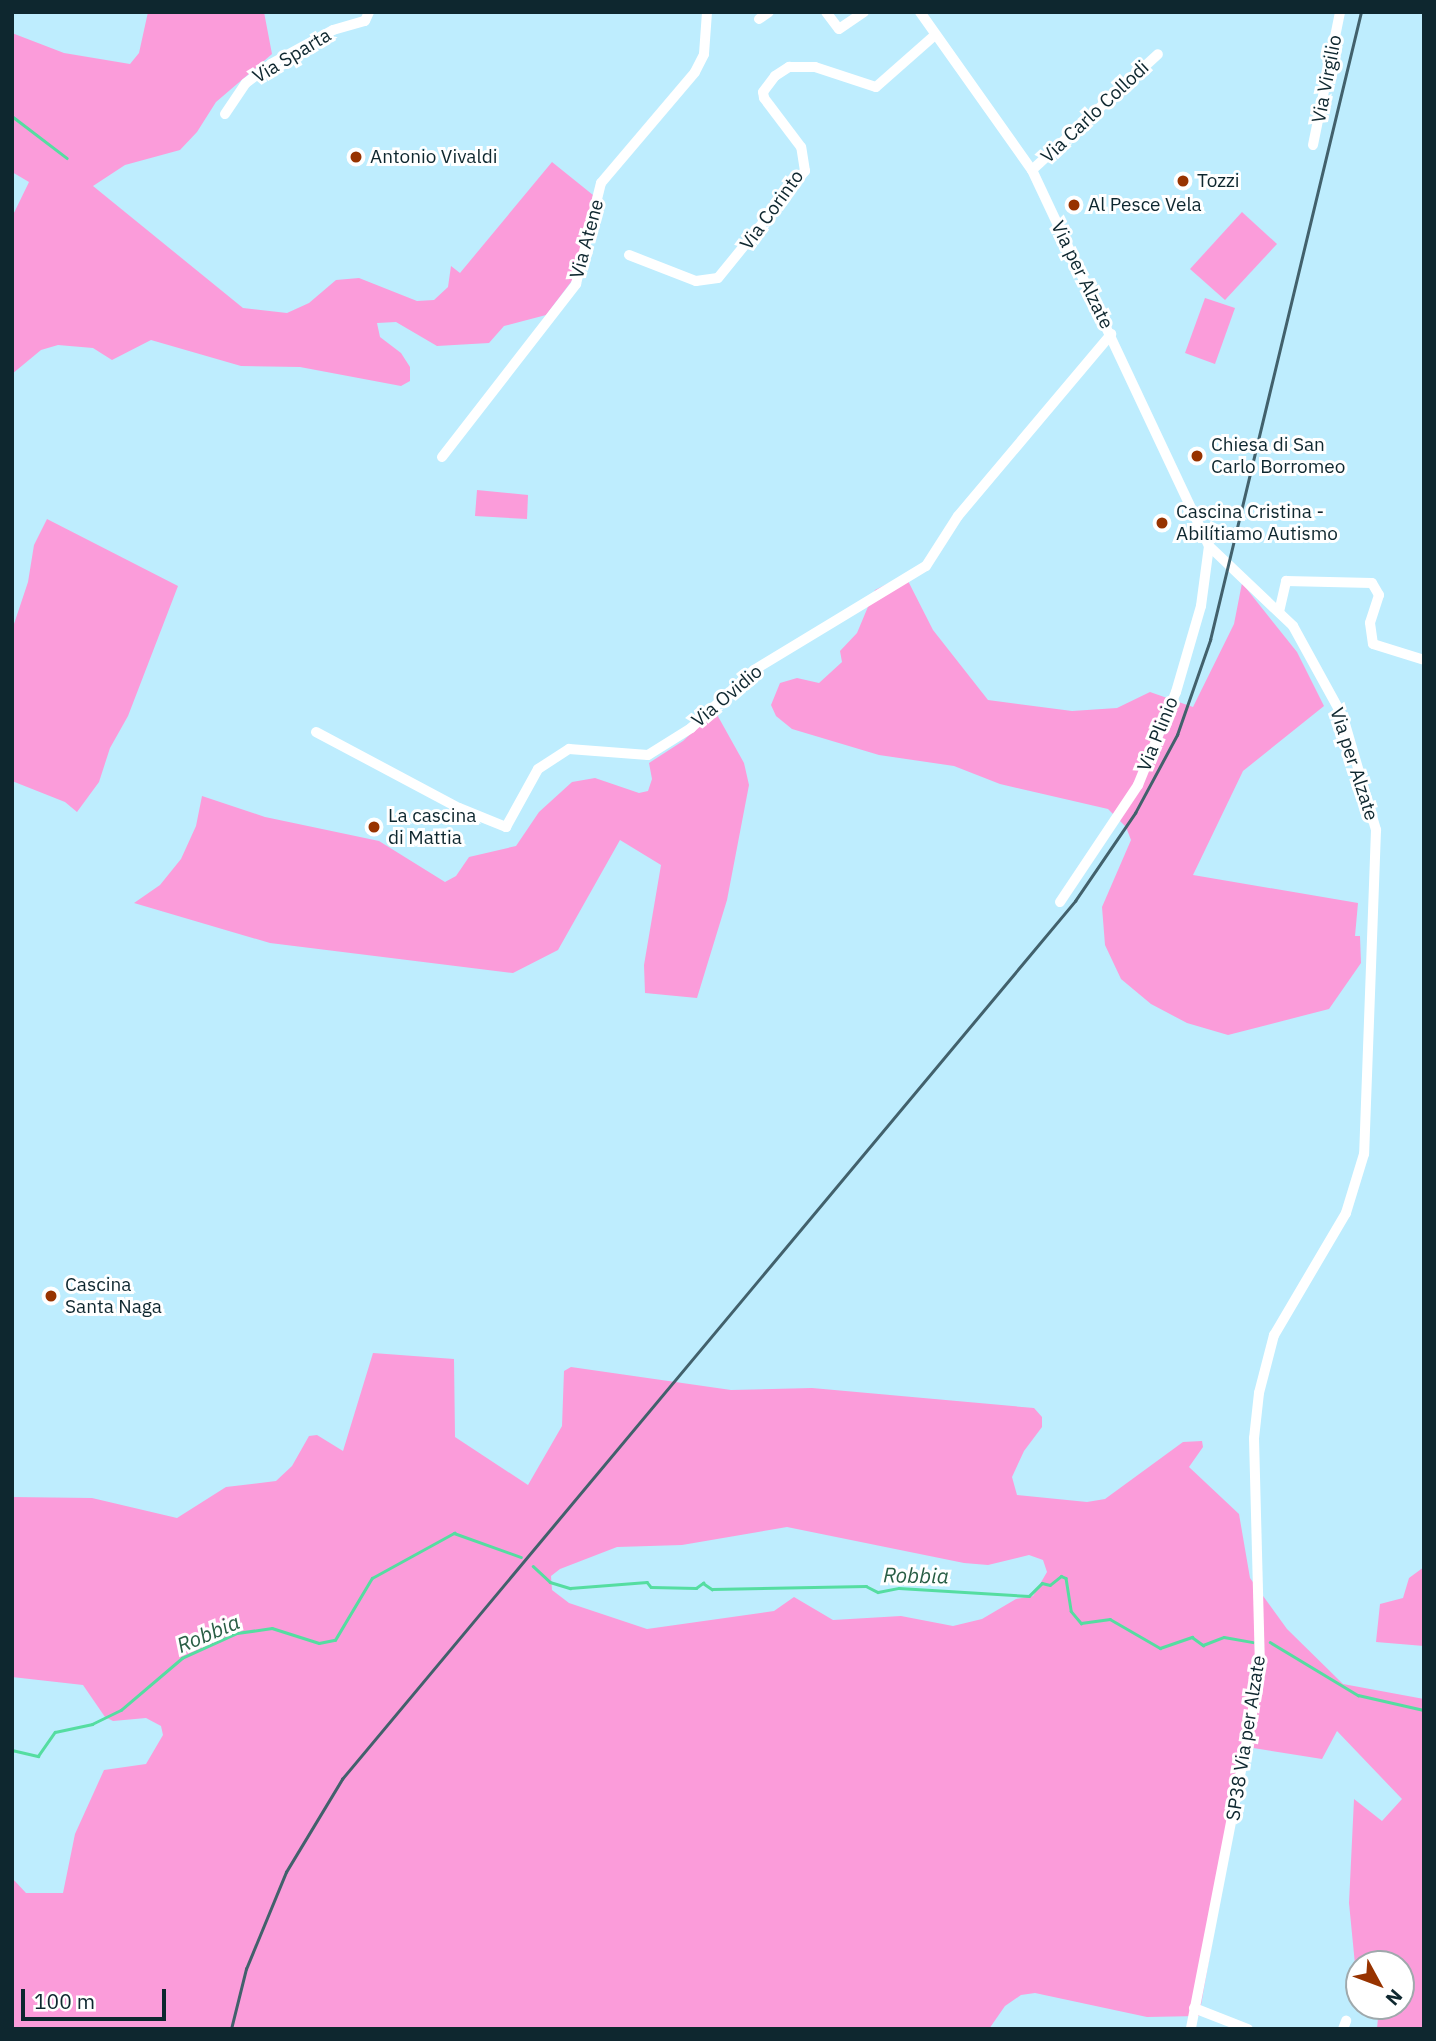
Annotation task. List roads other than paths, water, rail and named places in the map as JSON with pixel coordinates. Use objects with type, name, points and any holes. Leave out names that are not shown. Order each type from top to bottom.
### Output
[{"type":"street","name":"Via Sparta","points":[[225,114],[246,83],[271,64],[333,30],[365,21],[369,12]]},
{"type":"street","name":"Via Atene","points":[[442,457],[576,284],[601,183],[695,72],[704,54],[706,12]]},
{"type":"street","points":[[826,12],[839,29],[864,12]]},
{"type":"street","name":"Via per Alzate","points":[[920,12],[1032,170],[1209,546],[1293,626],[1342,717],[1376,830],[1361,1172],[1346,1213],[1287,1309],[1266,1361]]},
{"type":"street","name":"Via Virgilio","points":[[1314,145],[1340,12]]},
{"type":"street","name":"Via Corinto","points":[[629,255],[696,281],[718,278],[805,171],[801,147],[764,98],[763,92],[775,76],[789,66],[815,67],[876,87],[935,35]]},
{"type":"street","name":"Via Carlo Collodi","points":[[1032,170],[1158,54]]},
{"type":"street","name":"Via Ovidio","points":[[316,732],[459,808],[506,827],[538,769],[569,749],[648,755],[691,727],[754,670],[926,566],[958,516],[1111,334]]},
{"type":"street","name":"Via Plinio","points":[[1060,902],[1138,785],[1176,692],[1201,606],[1209,546]]},
{"type":"street","points":[[1279,612],[1286,581],[1372,583],[1379,595],[1370,624],[1373,644],[1424,660]]},
{"type":"street","name":"SP38 Via per Alzate","points":[[1191,2029],[1260,1673],[1254,1438],[1266,1361]]},
{"type":"street","points":[[1194,2008],[1248,2029]]},
{"type":"waterway","points":[[12,116],[67,158]]},
{"type":"waterway","name":"Robbia","points":[[12,1750],[38,1756],[55,1732],[92,1724],[121,1710],[182,1658],[237,1633],[272,1628],[319,1643],[335,1640],[372,1578],[454,1533],[521,1557]]},
{"type":"waterway","name":"Robbia","points":[[533,1566],[550,1582],[570,1588],[647,1582],[651,1587],[696,1588],[703,1583],[712,1589],[866,1586],[878,1592],[899,1588],[1029,1596],[1042,1583],[1050,1585],[1061,1576],[1066,1578],[1071,1611],[1081,1623],[1110,1619],[1160,1648],[1192,1637],[1203,1645],[1224,1637],[1253,1642]]},
{"type":"waterway","points":[[1270,1642],[1358,1695],[1424,1710]]},
{"type":"railway","points":[[231,2029],[246,1969],[286,1872],[342,1779],[1075,901],[1135,813],[1177,735],[1210,640],[1361,12]]},
{"type":"place","name":"Antonio Vivaldi","points":[[356,157]]},
{"type":"place","name":"Tozzi","points":[[1183,181]]},
{"type":"place","name":"Al Pesce Vela","points":[[1074,205]]},
{"type":"place","name":"Chiesa di San Carlo Borromeo","points":[[1197,456]]},
{"type":"place","name":"Cascina Cristina - Abilítiamo Autismo","points":[[1162,523]]},
{"type":"place","name":"La cascina di Mattia","points":[[374,827]]},
{"type":"place","name":"Cascina Santa Naga","points":[[51,1296]]}]
